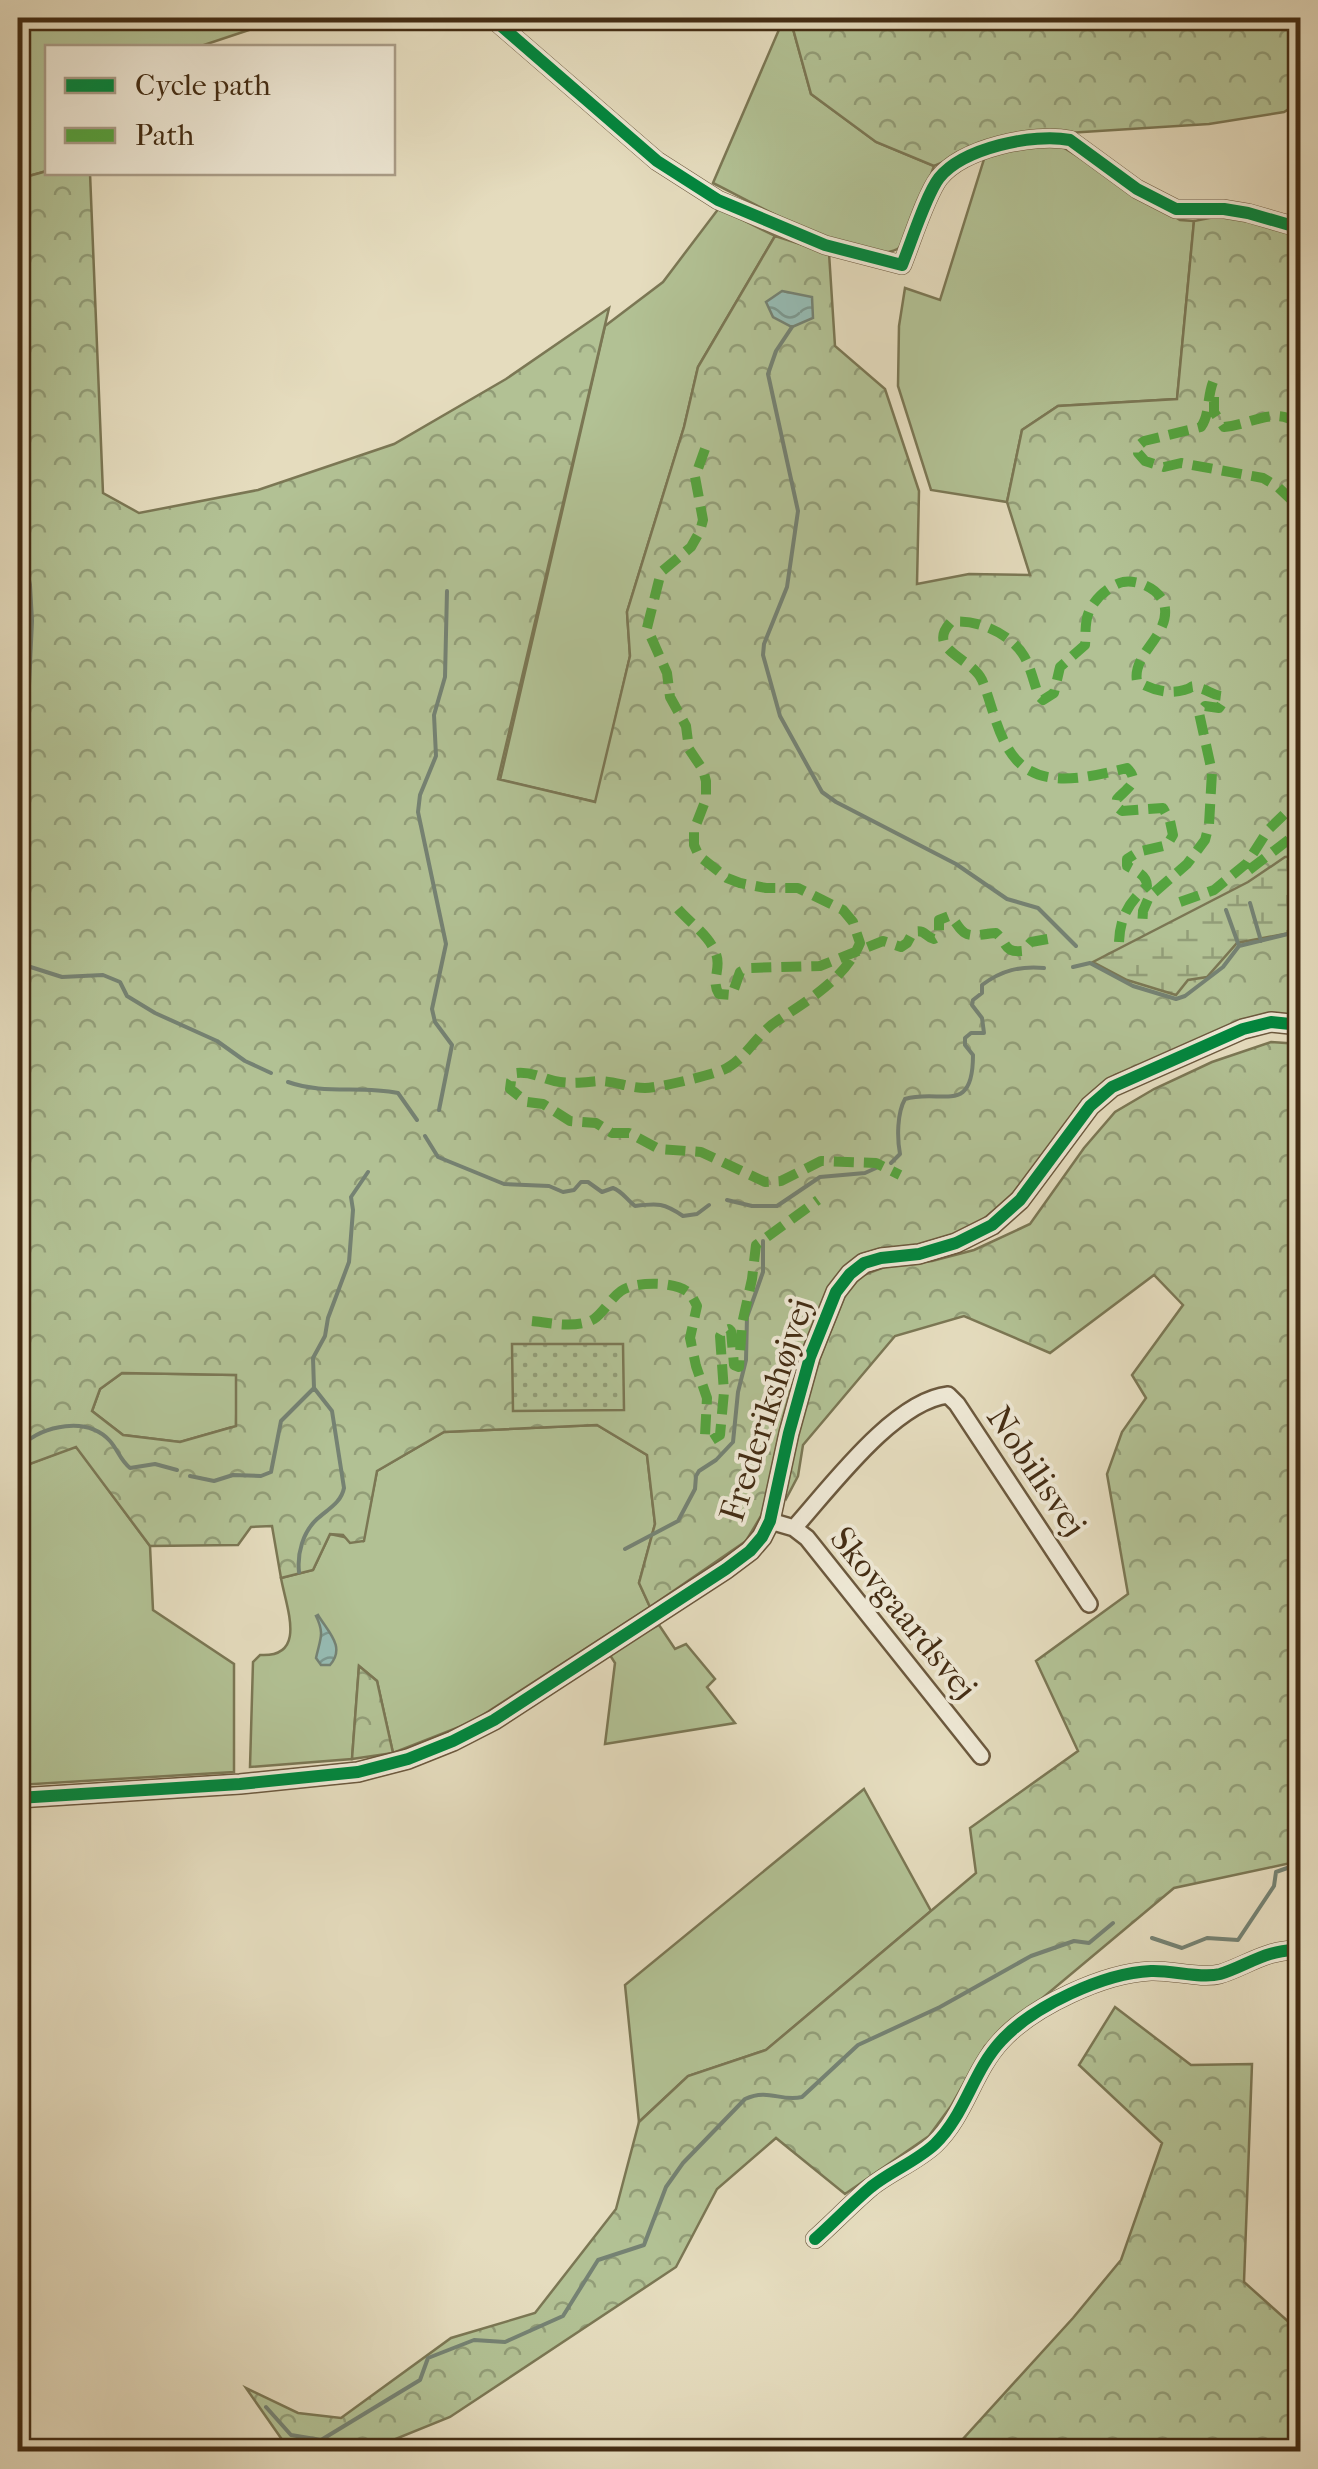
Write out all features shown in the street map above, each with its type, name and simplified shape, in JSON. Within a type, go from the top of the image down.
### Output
[{"type":"street","points":[[492,18],[657,161],[718,200],[825,245],[902,264],[936,182],[953,164],[1011,141],[1056,138],[1070,140],[1137,189],[1176,209],[1224,209],[1300,228]]},
{"type":"street","name":"Frederikshøjvej","points":[[18,1798],[358,1772],[408,1759],[494,1720],[726,1569],[762,1536],[770,1521],[810,1357],[836,1292],[850,1274],[881,1258],[919,1254],[956,1243],[992,1225],[1020,1200],[1090,1106],[1112,1088],[1243,1028],[1271,1022],[1300,1024]]},
{"type":"street","name":"Nobilisvej","points":[[794,1528],[889,1424],[915,1406],[948,1395],[1090,1604]]},
{"type":"street","name":"Skovgaardsvej","points":[[770,1521],[794,1528],[807,1538],[982,1756]]},
{"type":"street","points":[[815,2239],[872,2186],[933,2146],[956,2116],[992,2051],[1040,2010],[1090,1985],[1130,1973],[1221,1974],[1271,1953],[1300,1949]]},
{"type":"green space","points":[[18,18],[285,18],[204,45],[45,45],[45,172],[18,179]]},
{"type":"green space","points":[[784,18],[790,18],[811,94],[876,142],[934,166],[915,220],[901,246],[887,252],[839,242],[713,183]]},
{"type":"green space","points":[[790,18],[1300,18],[1300,102],[1284,112],[1209,124],[1003,137],[934,166],[876,142],[811,94]]},
{"type":"green space","points":[[1058,144],[1180,220],[1194,221],[1177,399],[1058,406],[1022,430],[1007,502],[931,490],[898,386],[899,326],[905,288],[940,300],[985,156],[1017,147]]},
{"type":"green space","points":[[45,172],[45,175],[90,175],[103,493],[139,513],[258,490],[394,444],[506,379],[609,308],[498,779],[595,802],[630,656],[627,612],[684,427],[698,367],[775,236],[829,253],[835,346],[885,389],[919,491],[917,584],[969,574],[1030,575],[1007,502],[1022,430],[1058,406],[1177,399],[1194,221],[1250,210],[1300,217],[1300,1020],[1159,1058],[1115,1075],[1093,1091],[1010,1197],[974,1227],[933,1243],[849,1263],[839,1275],[764,1511],[746,1541],[650,1607],[639,1583],[655,1524],[647,1455],[597,1425],[444,1432],[377,1471],[364,1541],[350,1543],[343,1535],[330,1534],[313,1570],[281,1578],[272,1526],[251,1527],[238,1545],[150,1546],[76,1447],[24,1466],[18,1472],[23,1355],[18,1348],[18,179]],"holes":[[[122,1373],[236,1375],[236,1426],[180,1442],[123,1435],[92,1411],[100,1389]]]},
{"type":"green space","points":[[719,208],[775,236],[698,367],[684,427],[627,612],[630,656],[596,802],[500,780],[605,326],[663,282]]},
{"type":"green space","points":[[1300,856],[1300,931],[1237,943],[1207,977],[1188,980],[1176,995],[1127,980],[1093,962],[1248,882],[1285,857]]},
{"type":"green space","points":[[1271,1042],[1300,1044],[1300,1861],[1174,1888],[985,2046],[929,2136],[845,2194],[776,2138],[717,2189],[676,2267],[450,2417],[366,2451],[290,2451],[246,2388],[298,2413],[341,2418],[451,2338],[535,2313],[616,2209],[639,2122],[688,2076],[766,2050],[976,1873],[970,1828],[1078,1751],[1036,1661],[1128,1594],[1107,1474],[1122,1432],[1146,1398],[1132,1375],[1183,1305],[1154,1275],[1050,1353],[964,1316],[895,1336],[803,1445],[798,1476],[786,1499],[783,1495],[813,1375],[845,1295],[861,1276],[890,1265],[932,1261],[974,1250],[1030,1224],[1115,1112],[1212,1062]]},
{"type":"green space","points":[[512,1344],[623,1344],[624,1410],[513,1411]]},
{"type":"green space","points":[[122,1373],[237,1375],[236,1426],[180,1442],[123,1435],[92,1411],[100,1389]]},
{"type":"green space","points":[[597,1425],[647,1455],[655,1524],[639,1583],[650,1607],[472,1722],[393,1753],[377,1681],[359,1666],[352,1759],[250,1767],[253,1662],[260,1655],[275,1654],[289,1640],[289,1616],[281,1578],[313,1570],[330,1534],[363,1541],[377,1471],[444,1432]]},
{"type":"green space","points":[[76,1446],[150,1546],[153,1610],[234,1664],[234,1772],[18,1785],[18,1472],[24,1466]]},
{"type":"green space","points":[[659,1625],[675,1649],[686,1644],[715,1679],[707,1687],[735,1723],[605,1744],[615,1663],[608,1652]]},
{"type":"green space","points":[[359,1666],[377,1681],[393,1753],[352,1759]]},
{"type":"green space","points":[[864,1789],[931,1911],[766,2050],[688,2076],[639,2122],[625,1985]]},
{"type":"green space","points":[[1115,2007],[1191,2065],[1252,2064],[1244,2282],[1300,2332],[1300,2451],[952,2451],[1121,2260],[1162,2143],[1079,2065]]},
{"type":"water","points":[[782,291],[812,297],[813,318],[792,327],[773,317],[766,302]]},
{"type":"water","points":[[318,1615],[336,1646],[330,1665],[321,1665],[316,1658],[321,1637]]},
{"type":"waterway","points":[[1268,18],[1274,25]]},
{"type":"waterway","points":[[792,327],[776,351],[768,374],[798,511],[787,587],[763,655],[780,716],[822,792],[956,864],[1007,899],[1038,908],[1076,946]]},
{"type":"waterway","points":[[18,525],[30,585],[32,621],[23,814],[18,825]]},
{"type":"waterway","points":[[439,1110],[452,1045],[435,1022],[432,1009],[446,944],[418,812],[420,795],[436,756],[434,715],[445,677],[447,591]]},
{"type":"waterway","points":[[1250,903],[1261,941]]},
{"type":"waterway","points":[[1226,910],[1239,946]]},
{"type":"waterway","points":[[1073,967],[1090,963],[1133,986],[1176,999],[1223,967],[1239,946],[1300,931]]},
{"type":"waterway","points":[[18,963],[62,977],[103,975],[120,982],[127,996],[155,1013],[217,1041],[271,1073]]},
{"type":"waterway","points":[[891,1163],[900,1154],[898,1126],[905,1099],[952,1096],[967,1086],[973,1055],[965,1038],[971,1033],[984,1033],[982,1018],[972,1005],[982,993],[982,985],[1011,970],[1044,968]]},
{"type":"waterway","points":[[288,1082],[315,1088],[398,1093],[417,1120]]},
{"type":"waterway","points":[[425,1136],[438,1157],[504,1184],[549,1186],[563,1192],[588,1182],[602,1192],[616,1189],[635,1206],[660,1205],[683,1216],[697,1214],[709,1205]]},
{"type":"waterway","points":[[727,1200],[777,1206],[820,1177],[865,1173],[876,1168]]},
{"type":"waterway","points":[[190,1476],[214,1481],[271,1472],[281,1421],[314,1388],[313,1358],[325,1336],[349,1262],[351,1197],[368,1172]]},
{"type":"waterway","points":[[625,1549],[678,1521],[695,1489],[699,1471],[733,1442],[746,1360],[747,1317],[763,1272],[763,1241]]},
{"type":"waterway","points":[[299,1572],[300,1550],[308,1530],[337,1502],[344,1488],[332,1411],[314,1388]]},
{"type":"waterway","points":[[21,1446],[41,1433],[78,1426],[101,1433],[130,1468],[155,1464],[177,1470]]},
{"type":"waterway","points":[[1152,1938],[1182,1948],[1207,1938],[1238,1940],[1274,1886],[1276,1872],[1290,1867],[1294,1850],[1300,1845]]},
{"type":"waterway","points":[[266,2407],[291,2435],[321,2440],[420,2380],[428,2358],[474,2340],[505,2342],[563,2316],[598,2260],[644,2245],[666,2187],[683,2163],[745,2099],[761,2095],[802,2097],[858,2045],[940,2007],[1031,1956],[1074,1941],[1089,1943],[1113,1923]]},
{"type":"marked path","points":[[1213,382],[1201,427],[1144,441],[1138,446],[1138,453],[1145,461],[1164,467],[1181,463],[1263,478],[1300,508]]},
{"type":"marked path","points":[[1214,397],[1214,412],[1224,427],[1278,416],[1296,422],[1300,439]]},
{"type":"marked path","points":[[705,449],[695,477],[703,520],[700,531],[691,547],[661,572],[647,628],[667,673],[670,697],[686,726],[689,749],[706,781],[706,799],[694,830],[694,845],[699,856],[727,878],[766,888],[798,888],[843,910],[853,922],[860,943],[835,978],[770,1027],[736,1062],[720,1071],[645,1088],[605,1081],[560,1082],[516,1073],[510,1089],[527,1102],[543,1104],[570,1121],[596,1123],[612,1133],[629,1133],[659,1149],[701,1152],[765,1182],[781,1181],[821,1161],[876,1163],[900,1175]]},
{"type":"marked path","points":[[1119,942],[1126,911],[1147,886],[1143,876],[1127,866],[1127,859],[1167,845],[1173,835],[1170,821],[1163,808],[1122,811],[1116,806],[1117,799],[1133,781],[1127,768],[1063,778],[1038,774],[1018,761],[1004,740],[982,680],[946,647],[944,632],[951,622],[982,625],[1011,641],[1024,656],[1043,700],[1054,693],[1060,667],[1085,645],[1088,615],[1101,595],[1129,582],[1150,588],[1164,603],[1161,628],[1140,663],[1137,681],[1166,691],[1194,686],[1222,696],[1223,702],[1219,708],[1205,706],[1199,713],[1212,772],[1205,840],[1187,864],[1149,897],[1142,928]]},
{"type":"marked path","points":[[1180,902],[1214,890],[1247,863],[1268,830],[1300,799]]},
{"type":"marked path","points":[[1249,870],[1300,831]]},
{"type":"marked path","points":[[678,909],[713,947],[719,994],[732,995],[740,972],[748,968],[820,966],[883,941],[901,947],[917,931],[934,939],[939,936],[939,920],[949,916],[968,934],[996,933],[1012,950],[1023,951],[1031,942],[1053,938]]},
{"type":"marked path","points":[[532,1321],[564,1325],[587,1322],[621,1291],[636,1285],[665,1284],[683,1289],[697,1306],[690,1338],[707,1398],[705,1436],[712,1440],[720,1435],[724,1392],[720,1336],[723,1331],[731,1331],[734,1365],[739,1367],[756,1245],[818,1200]]},
{"type":"cycle path","points":[[492,18],[657,161],[718,200],[825,245],[902,265],[929,196],[950,167],[1000,145],[1055,138],[1070,140],[1137,189],[1176,209],[1224,209],[1300,228]]},
{"type":"cycle path","points":[[18,1798],[358,1772],[408,1759],[494,1720],[726,1569],[762,1537],[770,1521],[810,1357],[836,1292],[850,1274],[864,1263],[919,1254],[956,1243],[992,1225],[1020,1200],[1090,1106],[1112,1087],[1243,1029],[1271,1022],[1300,1025]]},
{"type":"cycle path","points":[[815,2239],[871,2187],[935,2144],[954,2120],[991,2053],[1015,2028],[1050,2004],[1091,1985],[1132,1973],[1212,1975],[1270,1954],[1300,1949]]}]
